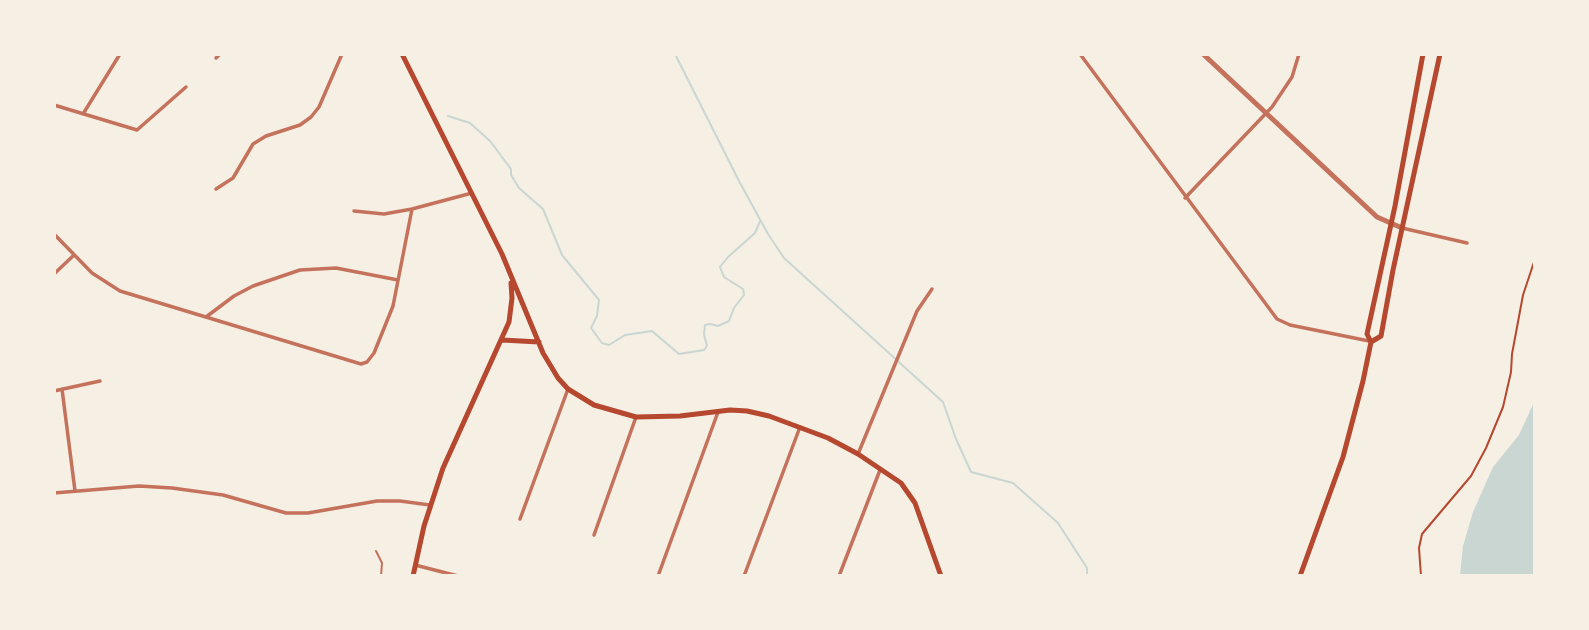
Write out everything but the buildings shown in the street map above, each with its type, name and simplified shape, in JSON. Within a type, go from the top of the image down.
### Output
[{"type":"main road","points":[[402,54],[502,254],[551,367],[568,389],[594,405],[636,417],[718,412],[757,413],[800,427],[858,454],[901,483],[915,503],[941,576]]},
{"type":"main road","points":[[1300,576],[1349,439],[1371,342],[1367,334],[1423,54]]},
{"type":"main road","points":[[1371,342],[1381,336],[1440,54]]},
{"type":"main road","points":[[413,576],[429,505],[443,468],[502,341],[511,309],[511,280]]},
{"type":"main road","points":[[502,341],[539,342]]},
{"type":"street","points":[[83,114],[120,54]]},
{"type":"street","points":[[216,58],[220,54]]},
{"type":"street","points":[[216,190],[233,178],[253,144],[266,136],[300,125],[311,117],[319,107],[342,54]]},
{"type":"street","points":[[1080,54],[1277,319],[1290,325],[1371,342]]},
{"type":"street","points":[[1203,54],[1374,215],[1402,228],[1467,243]]},
{"type":"street","points":[[1185,198],[1267,114],[1292,77],[1299,54]]},
{"type":"street","points":[[54,105],[137,130],[186,87]]},
{"type":"street","points":[[354,211],[384,214],[472,193]]},
{"type":"street","points":[[54,234],[92,273],[120,291],[361,364],[370,359],[380,341],[393,306],[412,209]]},
{"type":"street","points":[[54,274],[74,255]]},
{"type":"street","points":[[206,317],[234,296],[253,286],[300,270],[336,268],[398,280]]},
{"type":"street","points":[[858,454],[917,311],[932,289]]},
{"type":"street","points":[[54,391],[100,381]]},
{"type":"street","points":[[62,389],[75,491]]},
{"type":"street","points":[[520,519],[568,389]]},
{"type":"street","points":[[658,576],[718,412]]},
{"type":"street","points":[[594,535],[636,417]]},
{"type":"street","points":[[744,576],[800,427]]},
{"type":"street","points":[[839,576],[880,468]]},
{"type":"street","points":[[54,493],[139,486],[180,488],[223,495],[286,513],[308,513],[385,501],[429,505]]},
{"type":"street","points":[[415,565],[458,576]]},
{"type":"lane","points":[[376,551],[382,562],[381,576]]},
{"type":"path","points":[[1421,576],[1420,540],[1471,475],[1496,426],[1511,372],[1523,295],[1535,259]]},
{"type":"shaded area","points":[[1535,400],[1535,576],[1460,576],[1463,546],[1473,512],[1493,467],[1519,435]]},
{"type":"waterway","points":[[675,54],[739,181],[784,258],[943,402],[971,472],[1013,483],[1058,523],[1087,568],[1087,576]]},
{"type":"waterway","points":[[448,116],[470,123],[490,141],[511,169],[511,175],[519,188],[543,209],[562,255],[599,300],[597,316],[591,328],[602,343],[609,345],[625,335],[652,331],[679,354],[704,350],[707,346],[705,325],[718,326],[729,321],[734,308],[744,295],[743,289],[724,277],[720,267],[755,233],[760,221]]}]
